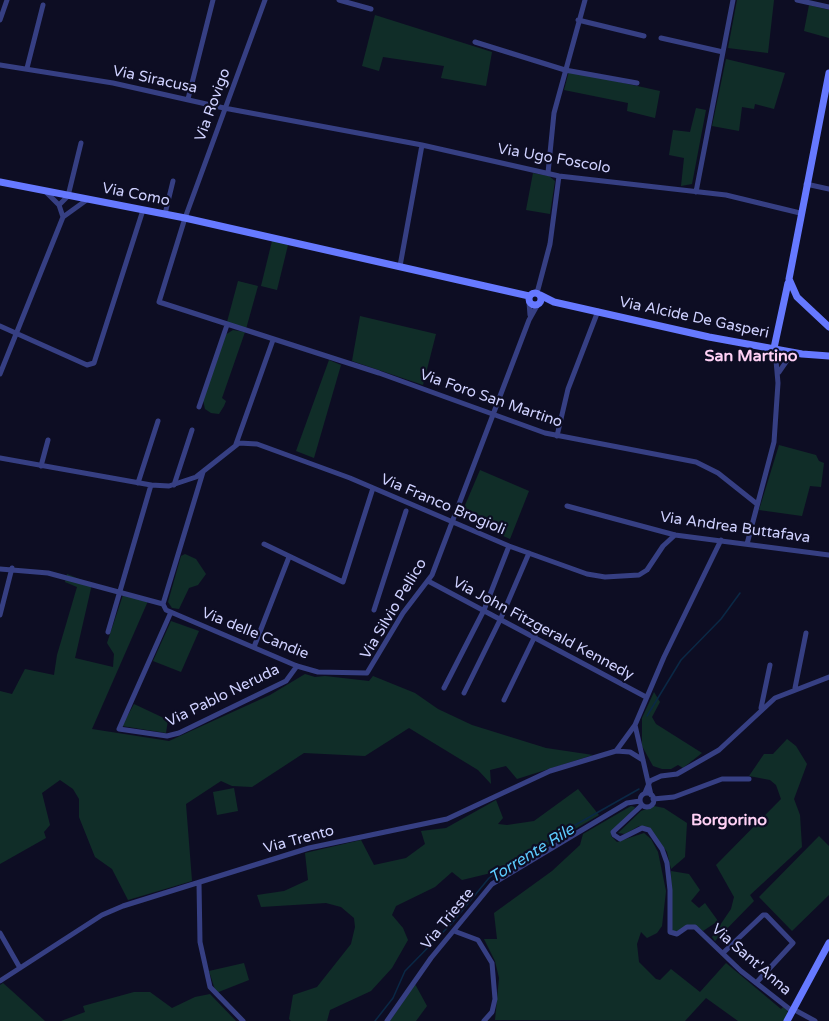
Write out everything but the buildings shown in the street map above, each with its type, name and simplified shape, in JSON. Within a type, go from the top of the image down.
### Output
[{"type":"main road","points":[[774,348],[829,73]]},
{"type":"main road","name":"Via Como","points":[[0,182],[267,236]]},
{"type":"main road","name":"Via Alcide De Gasperi","points":[[267,236],[536,299],[784,351],[829,356]]},
{"type":"main road","points":[[789,279],[797,297],[829,327]]},
{"type":"main road","points":[[788,1021],[829,943]]},
{"type":"street","points":[[0,20],[7,0]]},
{"type":"street","points":[[188,99],[213,0]]},
{"type":"street","name":"Via Rovigo","points":[[159,302],[185,218],[265,0]]},
{"type":"street","points":[[339,0],[371,9]]},
{"type":"street","points":[[548,173],[554,113],[585,0]]},
{"type":"street","points":[[696,192],[733,0]]},
{"type":"street","points":[[797,0],[829,7]]},
{"type":"street","points":[[27,68],[43,5]]},
{"type":"street","points":[[578,20],[644,36]]},
{"type":"street","points":[[661,38],[723,51]]},
{"type":"street","points":[[474,42],[565,70],[637,83]]},
{"type":"street","name":"Via Siracusa","points":[[0,64],[305,122]]},
{"type":"street","name":"Via Ugo Foscolo","points":[[305,122],[422,145],[559,176],[726,195],[800,213]]},
{"type":"street","points":[[70,210],[69,196],[81,143]]},
{"type":"street","points":[[400,266],[422,145]]},
{"type":"street","name":"Via Silvio Pellico","points":[[367,673],[403,612],[428,581],[454,523],[536,299],[550,244],[559,176]]},
{"type":"street","points":[[165,214],[172,181]]},
{"type":"street","points":[[806,184],[829,189]]},
{"type":"street","points":[[47,193],[59,205],[63,217]]},
{"type":"street","points":[[59,205],[69,196]]},
{"type":"street","points":[[0,374],[63,217],[88,199]]},
{"type":"street","points":[[0,326],[87,364],[94,363],[143,210]]},
{"type":"street","name":"Via Foro San Martino","points":[[159,302],[379,373],[557,436],[696,462],[718,473],[757,504]]},
{"type":"street","points":[[557,436],[568,389],[598,312]]},
{"type":"street","points":[[199,407],[227,325]]},
{"type":"street","points":[[0,458],[151,485],[174,485],[196,477],[236,444],[273,340]]},
{"type":"street","points":[[747,544],[774,442],[778,376],[774,348]]},
{"type":"street","points":[[778,376],[784,351]]},
{"type":"street","points":[[782,365],[790,357],[802,354]]},
{"type":"street","points":[[138,483],[159,421]]},
{"type":"street","points":[[174,485],[192,430]]},
{"type":"street","points":[[41,466],[48,440]]},
{"type":"street","name":"Via Franco Brogioli","points":[[236,444],[257,444],[373,488],[407,507],[587,574],[605,578],[631,578],[647,570],[663,546],[675,534]]},
{"type":"street","points":[[171,612],[166,610],[163,604],[203,472]]},
{"type":"street","points":[[108,632],[151,485]]},
{"type":"street","points":[[264,544],[343,582],[373,488]]},
{"type":"street","name":"Via Andrea Buttafava","points":[[567,506],[675,534],[829,555]]},
{"type":"street","points":[[374,610],[407,507]]},
{"type":"street","name":"Via Trento","points":[[616,751],[626,741],[635,725],[721,540]]},
{"type":"street","points":[[444,688],[484,610],[509,546]]},
{"type":"street","points":[[464,693],[501,618],[529,553]]},
{"type":"street","points":[[254,647],[289,557]]},
{"type":"street","points":[[0,569],[12,568],[48,573],[163,604]]},
{"type":"street","points":[[0,615],[12,568]]},
{"type":"street","name":"Via John Fitzgerald Kennedy","points":[[428,581],[535,636],[646,698]]},
{"type":"street","name":"Via delle Candie","points":[[171,612],[297,666],[318,672],[367,673]]},
{"type":"street","name":"Via Pablo Neruda","points":[[171,612],[118,729],[167,736],[179,733],[286,681],[297,666]]},
{"type":"street","points":[[795,688],[806,633]]},
{"type":"street","points":[[504,700],[535,636]]},
{"type":"street","points":[[762,708],[770,665]]},
{"type":"street","points":[[650,781],[661,776],[677,774],[719,750],[736,736],[762,708],[795,688],[829,677]]},
{"type":"street","points":[[635,725],[638,744],[650,781],[650,796],[648,806],[641,803],[650,796],[674,797],[722,779],[749,779]]},
{"type":"street","points":[[638,744],[626,741],[628,751],[643,760]]},
{"type":"street","points":[[628,751],[638,744]]},
{"type":"street","name":"Via Trento","points":[[0,981],[111,910],[309,848],[447,819],[550,771],[616,751],[628,751]]},
{"type":"street","points":[[647,769],[661,776]]},
{"type":"street","name":"Via Trieste","points":[[387,1021],[431,958],[492,884],[627,803],[641,803]]},
{"type":"street","name":"Via Sant'Anna","points":[[641,803],[613,832],[620,839],[642,828],[649,830],[662,849],[667,863],[670,932],[677,934],[687,927],[695,927],[756,982],[793,1010],[815,1021]]},
{"type":"street","points":[[199,883],[200,942],[210,987],[243,1021]]},
{"type":"street","points":[[723,953],[763,915],[766,915],[793,943],[756,982]]},
{"type":"street","points":[[454,931],[478,940],[492,963],[496,989],[492,1012],[484,1021]]},
{"type":"street","points":[[0,933],[20,968]]},
{"type":"green space","points":[[737,0],[774,0],[768,53],[728,48]]},
{"type":"green space","points":[[809,5],[829,10],[829,38],[804,31]]},
{"type":"green space","points":[[375,15],[492,52],[486,86],[441,78],[444,66],[383,57],[379,71],[362,66]]},
{"type":"green space","points":[[726,59],[785,73],[774,109],[755,104],[754,109],[742,107],[739,131],[712,126]]},
{"type":"green space","points":[[569,71],[660,91],[655,118],[627,111],[628,103],[564,90]]},
{"type":"green space","points":[[696,108],[706,110],[692,184],[681,186],[684,158],[669,155],[673,130],[690,132]]},
{"type":"green space","points":[[533,173],[549,176],[555,181],[550,214],[526,210]]},
{"type":"green space","points":[[272,241],[288,245],[277,290],[261,286]]},
{"type":"green space","points":[[238,281],[258,286],[246,329],[227,322]]},
{"type":"green space","points":[[360,316],[436,334],[423,385],[352,361]]},
{"type":"green space","points":[[233,330],[245,332],[222,398],[226,401],[224,406],[219,414],[211,413],[205,409],[203,400],[225,335]]},
{"type":"green space","points":[[329,360],[341,365],[314,458],[296,451]]},
{"type":"green space","points":[[779,445],[816,455],[819,461],[824,463],[821,487],[810,486],[802,516],[759,510]]},
{"type":"green space","points":[[480,470],[529,491],[510,539],[460,517]]},
{"type":"green space","points":[[185,554],[196,559],[206,574],[198,585],[189,588],[179,609],[172,608],[168,602],[181,556]]},
{"type":"green space","points":[[67,574],[92,584],[75,658],[113,667],[114,654],[107,643],[123,595],[148,601],[92,729],[169,741],[270,695],[305,674],[315,677],[369,681],[373,676],[415,693],[438,709],[472,725],[546,748],[593,755],[517,779],[506,766],[490,770],[491,784],[478,770],[409,728],[365,756],[304,753],[252,787],[232,786],[221,781],[186,804],[192,881],[128,900],[112,869],[95,857],[79,817],[79,799],[73,789],[60,780],[42,793],[50,825],[44,832],[46,838],[0,864],[0,691],[12,694],[25,669],[54,675],[57,655],[77,587],[65,582]]},
{"type":"green space","points":[[171,621],[199,631],[181,672],[153,661]]},
{"type":"green space","points":[[654,692],[660,702],[652,717],[656,724],[702,753],[683,768],[678,765],[671,769],[653,766],[642,746],[642,718]]},
{"type":"green space","points":[[134,704],[168,720],[166,733],[122,726]]},
{"type":"green space","points":[[787,739],[796,746],[807,764],[794,799],[800,815],[802,847],[750,895],[754,901],[715,941],[712,937],[731,909],[734,897],[716,865],[781,799],[776,785],[770,780],[749,776],[764,754],[773,754]]},
{"type":"green space","points":[[234,788],[238,811],[217,815],[213,792]]},
{"type":"green space","points":[[578,789],[599,815],[519,862],[491,873],[462,880],[452,872],[435,887],[396,906],[392,915],[403,928],[408,940],[392,968],[371,991],[330,1010],[327,1021],[291,1021],[289,1019],[293,995],[317,987],[351,944],[355,927],[354,918],[341,907],[326,903],[261,907],[257,895],[284,891],[308,880],[305,853],[361,840],[374,865],[406,858],[425,844],[421,831],[446,828],[496,800],[503,818],[498,824],[507,825],[534,821]]},
{"type":"green space","points":[[631,806],[635,807],[633,811],[612,831],[611,836],[617,842],[644,833],[651,839],[658,852],[666,891],[662,926],[657,933],[647,938],[641,932],[637,944],[639,962],[656,979],[660,980],[671,969],[700,992],[726,963],[781,1009],[783,1007],[788,1010],[785,1021],[738,1021],[706,998],[685,1021],[495,1020],[499,978],[495,961],[484,939],[497,939],[494,913],[552,871],[580,845],[583,834]]},
{"type":"green space","points":[[654,806],[664,808],[687,823],[685,857],[671,869],[667,852],[649,827],[639,826],[625,834],[618,833],[641,811]]},
{"type":"green space","points":[[819,836],[829,846],[829,895],[792,931],[759,897]]},
{"type":"green space","points":[[671,871],[689,874],[700,890],[691,901],[699,908],[705,903],[718,921],[703,931],[695,925],[676,932],[672,931]]},
{"type":"green space","points":[[244,963],[249,980],[216,993],[209,971]]},
{"type":"green space","points":[[3,983],[45,1021],[0,1021],[0,985]]},
{"type":"green space","points":[[415,984],[427,1006],[416,1021],[390,1021]]},
{"type":"green space","points":[[134,992],[150,992],[172,1008],[195,997],[210,994],[236,1021],[61,1021],[85,1012],[83,1006]]},
{"type":"waterway","name":"Torrente Rile","points":[[647,716],[681,660],[721,619],[740,593]]},
{"type":"waterway","name":"Torrente Rile","points":[[375,1021],[393,998],[405,971],[452,923],[489,878],[517,858],[639,789]]},
{"type":"district","name":"San Martino","points":[[751,357]]},
{"type":"district","name":"Borgorino","points":[[729,821]]}]
